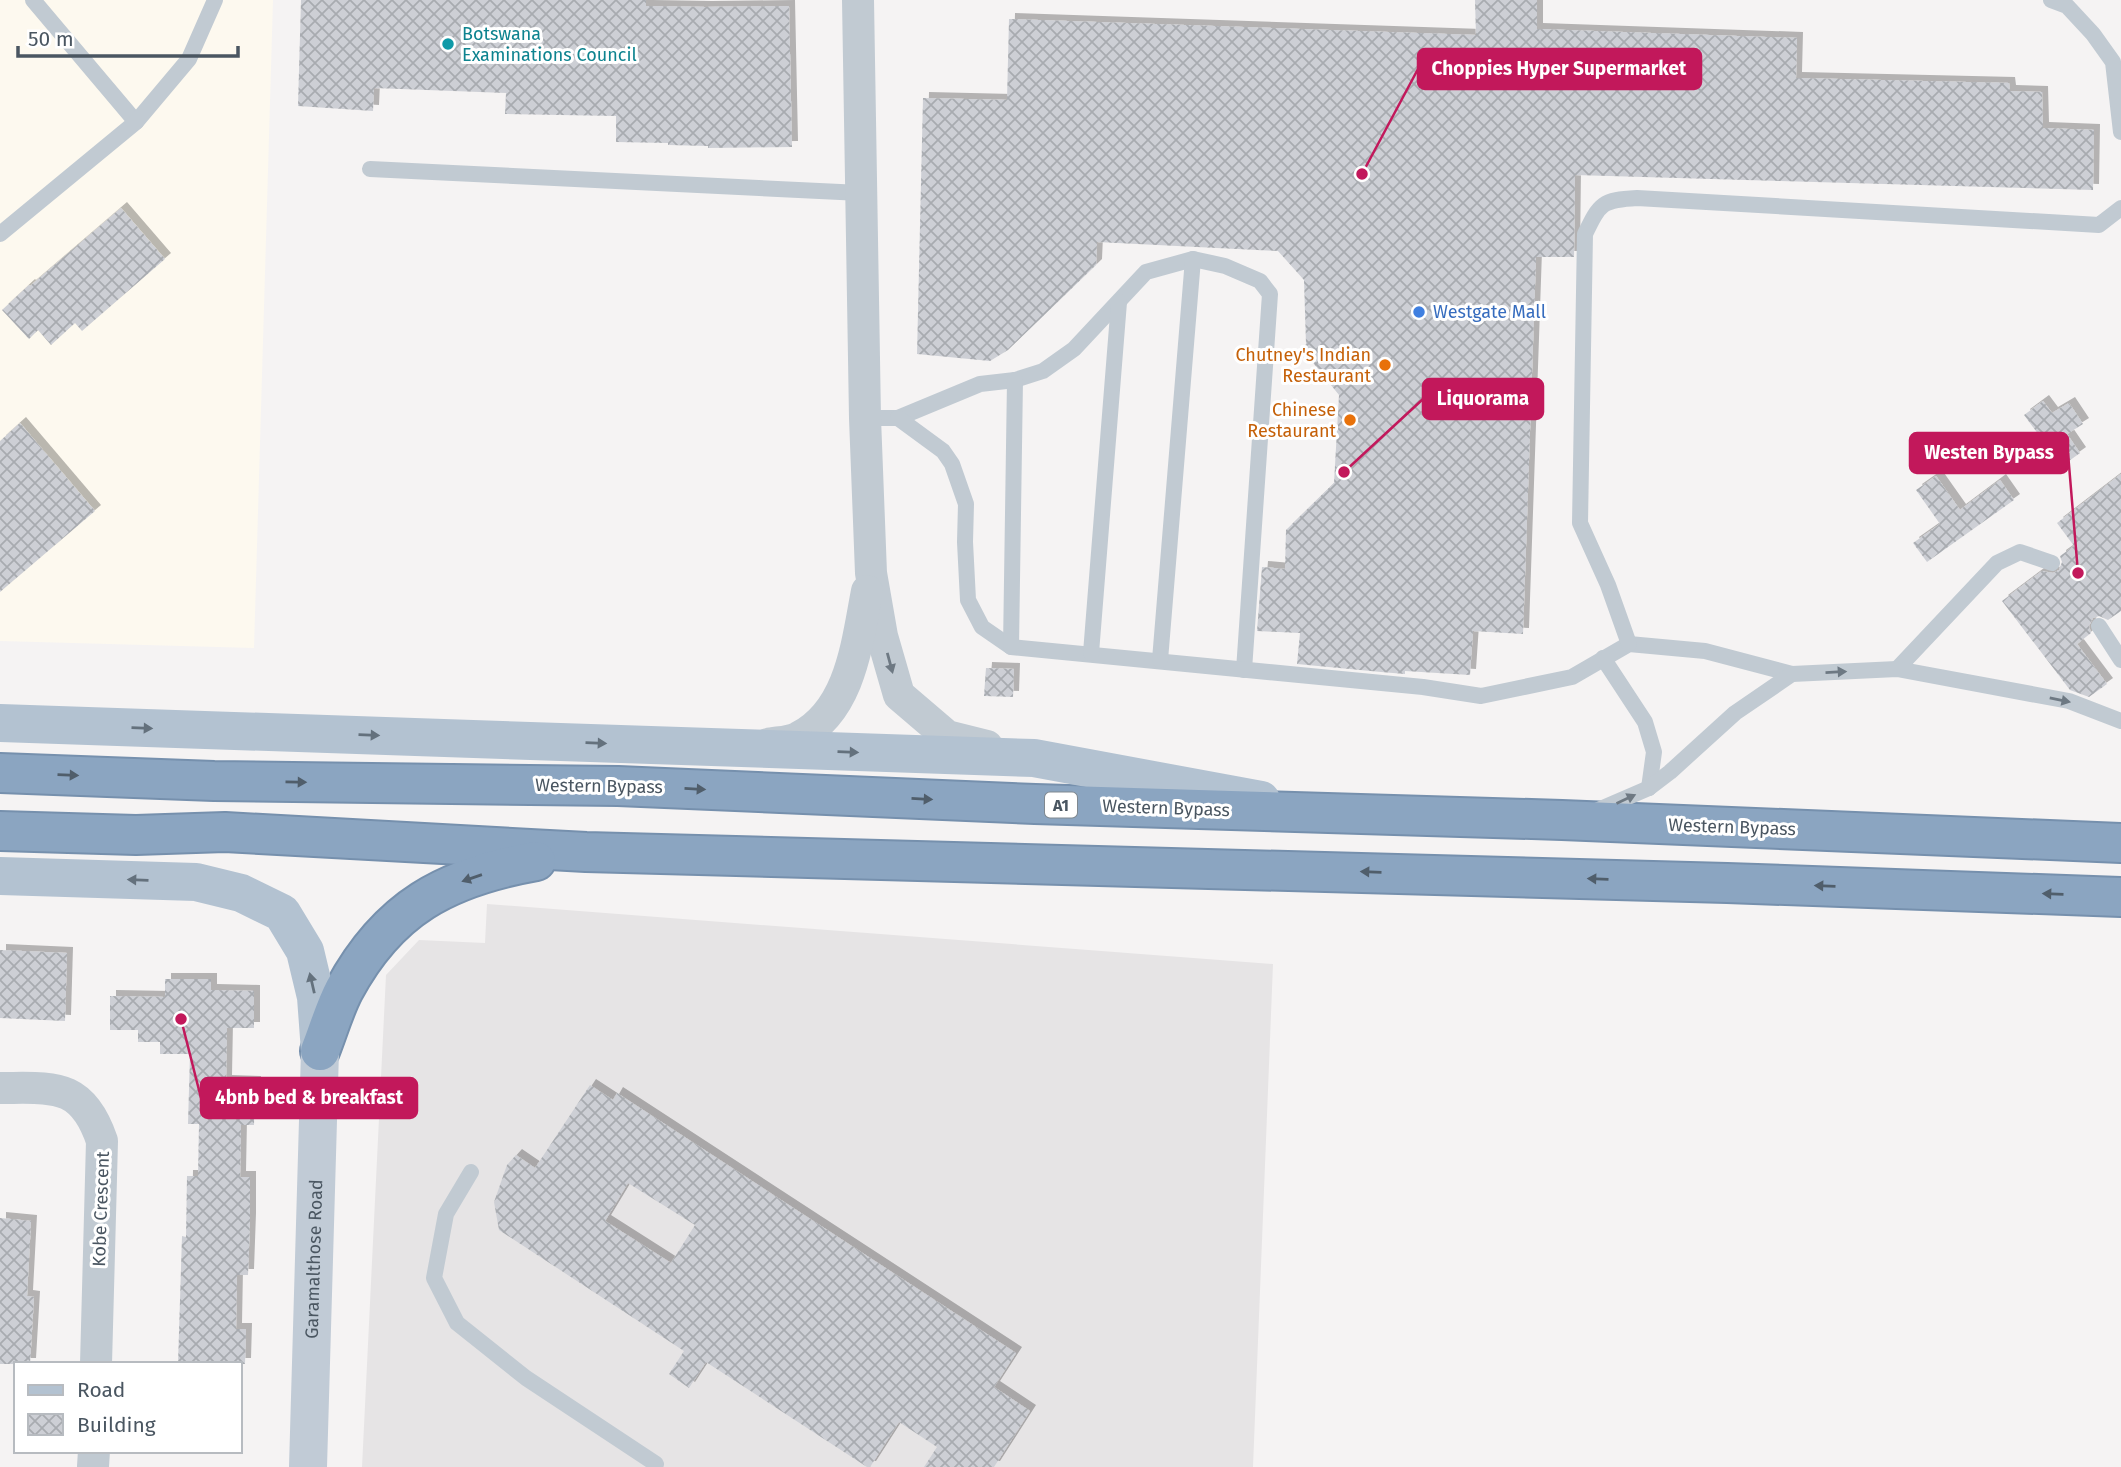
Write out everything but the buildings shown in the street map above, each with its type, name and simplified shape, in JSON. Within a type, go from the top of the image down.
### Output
[{"type":"highway","name":"Western Bypass","points":[[0,773],[214,781],[618,786],[1035,804],[1562,820],[2121,843]]},
{"type":"highway","points":[[0,831],[136,835],[225,832],[586,852],[1686,882],[2121,897]]},
{"type":"highway","points":[[320,1051],[343,991],[377,940],[409,908],[458,882],[505,866],[586,852]]},
{"type":"main road","points":[[0,723],[1034,758],[1330,813]]},
{"type":"main road","points":[[0,850],[136,835]]},
{"type":"main road","points":[[0,876],[196,882],[241,893],[282,913],[305,951],[316,997],[320,1051]]},
{"type":"street","points":[[858,0],[865,418],[871,573],[882,636],[898,695],[947,736],[1034,758]]},
{"type":"street","points":[[742,748],[798,738],[832,712],[847,680],[871,573]]},
{"type":"street","name":"Garamalthose Road","points":[[308,1467],[320,1051]]},
{"type":"street","name":"Kobe Crescent","points":[[0,1088],[54,1088],[72,1096],[97,1126],[103,1141],[96,1362]]},
{"type":"lane","points":[[33,0],[136,122]]},
{"type":"lane","points":[[0,234],[136,122],[189,59],[215,0]]},
{"type":"lane","points":[[2050,0],[2067,6],[2093,34],[2113,62],[2121,132]]},
{"type":"lane","points":[[370,170],[861,193]]},
{"type":"lane","points":[[1629,644],[1608,585],[1580,523],[1585,234],[1597,210],[1612,199],[1637,198],[2099,225],[2121,208]]},
{"type":"lane","points":[[865,418],[898,418],[980,384],[1015,380],[1043,371],[1074,349],[1146,272],[1193,259],[1225,266],[1259,281],[1270,295],[1244,670]]},
{"type":"lane","points":[[1160,660],[1193,259]]},
{"type":"lane","points":[[1091,653],[1119,302]]},
{"type":"lane","points":[[1011,647],[1015,380]]},
{"type":"lane","points":[[898,418],[943,451],[953,464],[966,504],[968,600],[982,627],[1011,647],[1423,687],[1481,696],[1572,677],[1629,644],[1705,651],[1792,674],[1897,669],[2069,701],[2121,721],[2121,714]]},
{"type":"lane","points":[[1897,669],[1997,563],[2020,552],[2052,563]]},
{"type":"lane","points":[[2099,626],[2121,660]]},
{"type":"lane","points":[[1603,658],[1645,722],[1654,752],[1649,788]]},
{"type":"lane","points":[[1562,820],[1607,808],[1649,788],[1735,713],[1792,674]]},
{"type":"lane","points":[[471,1172],[446,1214],[434,1278],[457,1323],[526,1378],[656,1464],[654,1467]]},
{"type":"shaded area","points":[[0,0],[273,0],[254,648],[0,641]]},
{"type":"shaded area","points":[[487,904],[1273,964],[1253,1467],[362,1467],[386,975],[419,940],[485,943]]},
{"type":"place","name":"Botswana Examinations Council","points":[[448,44]]},
{"type":"place","name":"Choppies Hyper Supermarket","points":[[1362,174]]},
{"type":"place","name":"Westgate Mall","points":[[1419,312]]},
{"type":"place","name":"Chutney's Indian Restaurant","points":[[1385,365]]},
{"type":"place","name":"Chinese Restaurant","points":[[1350,420]]},
{"type":"place","name":"Liquorama","points":[[1344,472]]},
{"type":"place","name":"Westen Bypass","points":[[2078,573]]},
{"type":"place","name":"4bnb bed & breakfast","points":[[181,1019]]}]
